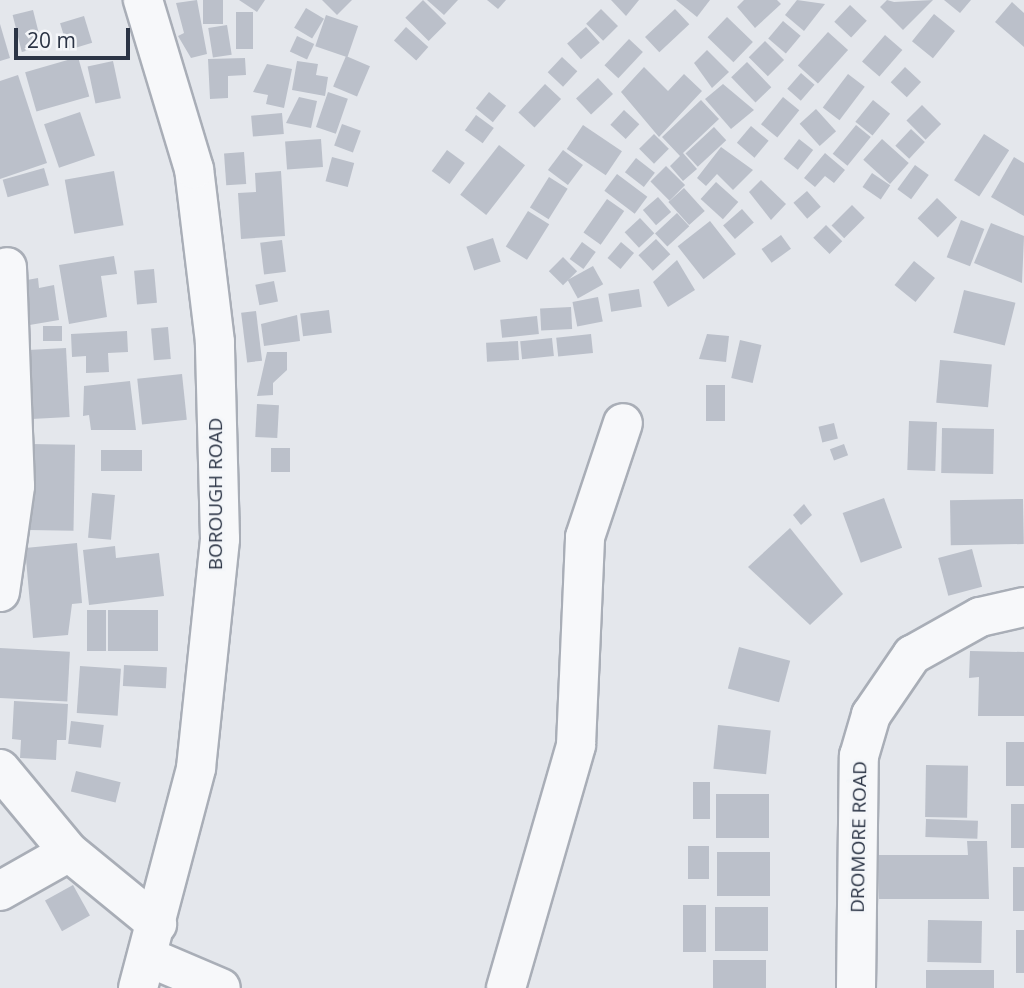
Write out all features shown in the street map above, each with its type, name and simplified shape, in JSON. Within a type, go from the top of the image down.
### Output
[{"type":"street","name":"BOROUGH ROAD","points":[[144,0],[194,169],[215,342],[220,526],[196,768],[148,956]]},
{"type":"street","points":[[0,592],[15,486],[7,267]]},
{"type":"street","points":[[506,988],[576,745],[585,537],[623,423]]},
{"type":"street","name":"DROMORE ROAD","points":[[856,988],[859,755],[871,715],[890,681],[922,648],[980,617],[1024,607]]},
{"type":"street","points":[[0,769],[69,852],[148,956],[221,988]]},
{"type":"street","points":[[0,891],[69,852]]},
{"type":"building","points":[[197,0],[207,54],[191,58],[178,36],[184,33],[176,3]]},
{"type":"building","points":[[203,0],[223,0],[223,24],[203,24]]},
{"type":"building","points":[[239,0],[265,0],[257,12]]},
{"type":"building","points":[[322,0],[352,0],[337,15]]},
{"type":"building","points":[[423,0],[446,23],[429,41],[405,18]]},
{"type":"building","points":[[427,0],[458,0],[444,15]]},
{"type":"building","points":[[487,0],[506,0],[498,9]]},
{"type":"building","points":[[611,0],[639,0],[626,16]]},
{"type":"building","points":[[676,0],[710,0],[697,17]]},
{"type":"building","points":[[744,0],[777,0],[781,4],[755,28],[737,7]]},
{"type":"building","points":[[797,0],[825,4],[804,31],[785,15]]},
{"type":"building","points":[[887,0],[933,0],[903,30],[880,7]]},
{"type":"building","points":[[944,0],[971,0],[960,13]]},
{"type":"building","points":[[1012,2],[1024,13],[1024,47],[995,22]]},
{"type":"building","points":[[850,5],[867,21],[851,38],[834,22]]},
{"type":"building","points":[[306,8],[324,19],[312,39],[294,28]]},
{"type":"building","points":[[601,9],[618,26],[603,41],[586,24]]},
{"type":"building","points":[[675,9],[689,24],[659,52],[645,37]]},
{"type":"building","points":[[33,10],[42,47],[22,52],[13,15]]},
{"type":"building","points":[[236,12],[253,12],[253,49],[236,49]]},
{"type":"building","points":[[934,14],[955,31],[933,58],[912,41]]},
{"type":"building","points":[[326,15],[358,26],[347,57],[315,46]]},
{"type":"building","points":[[84,16],[92,43],[68,50],[60,23]]},
{"type":"building","points":[[727,17],[753,42],[733,62],[708,37]]},
{"type":"building","points":[[783,21],[801,36],[786,53],[768,39]]},
{"type":"building","points":[[0,24],[10,58],[0,61]]},
{"type":"building","points":[[227,25],[232,55],[213,58],[208,28]]},
{"type":"building","points":[[406,27],[428,47],[416,60],[394,40]]},
{"type":"building","points":[[586,27],[600,43],[581,59],[567,43]]},
{"type":"building","points":[[828,32],[848,50],[818,84],[798,65]]},
{"type":"building","points":[[885,35],[902,50],[879,77],[862,61]]},
{"type":"building","points":[[297,36],[314,44],[307,59],[290,51]]},
{"type":"building","points":[[629,39],[643,52],[618,78],[604,65]]},
{"type":"building","points":[[765,41],[784,60],[768,76],[749,57]]},
{"type":"building","points":[[707,50],[729,72],[712,88],[694,63]]},
{"type":"building","points":[[346,56],[370,66],[357,97],[333,86]]},
{"type":"building","points":[[78,57],[89,96],[36,112],[25,72]]},
{"type":"building","points":[[562,57],[577,71],[563,87],[548,72]]},
{"type":"building","points":[[245,58],[246,75],[228,76],[228,98],[210,99],[208,59]]},
{"type":"building","points":[[113,61],[121,98],[95,104],[88,66]]},
{"type":"building","points":[[297,61],[318,64],[316,75],[328,77],[325,96],[292,90]]},
{"type":"building","points":[[747,62],[771,87],[755,102],[731,77]]},
{"type":"building","points":[[267,64],[292,69],[284,108],[266,104],[268,95],[253,92]]},
{"type":"building","points":[[644,67],[668,91],[684,74],[702,91],[659,137],[621,92]]},
{"type":"building","points":[[905,67],[921,82],[907,97],[891,82]]},
{"type":"building","points":[[801,73],[815,85],[801,101],[787,89]]},
{"type":"building","points":[[848,74],[865,87],[839,120],[823,108]]},
{"type":"building","points":[[18,75],[47,163],[0,179],[0,81]]},
{"type":"building","points":[[598,78],[613,94],[591,115],[576,98]]},
{"type":"building","points":[[545,84],[561,99],[534,128],[518,113]]},
{"type":"building","points":[[723,84],[754,110],[731,129],[705,99]]},
{"type":"building","points":[[328,92],[348,99],[336,134],[316,127]]},
{"type":"building","points":[[489,92],[506,106],[493,122],[476,108]]},
{"type":"building","points":[[299,97],[317,101],[311,128],[286,123]]},
{"type":"building","points":[[783,97],[799,110],[777,137],[761,124]]},
{"type":"building","points":[[701,100],[719,119],[683,153],[697,169],[683,181],[670,166],[680,156],[662,137]]},
{"type":"building","points":[[873,100],[890,114],[872,136],[855,122]]},
{"type":"building","points":[[922,105],[941,124],[926,140],[906,121]]},
{"type":"building","points":[[816,109],[836,131],[820,146],[800,124]]},
{"type":"building","points":[[624,110],[639,124],[626,139],[610,125]]},
{"type":"building","points":[[80,112],[95,155],[59,168],[44,124]]},
{"type":"building","points":[[282,113],[284,134],[253,137],[251,116]]},
{"type":"building","points":[[476,115],[494,128],[483,143],[465,130]]},
{"type":"building","points":[[342,124],[361,131],[353,152],[334,146]]},
{"type":"building","points":[[583,125],[622,151],[606,175],[567,149]]},
{"type":"building","points":[[856,125],[871,137],[847,166],[833,154]]},
{"type":"building","points":[[751,126],[769,141],[754,158],[737,143]]},
{"type":"building","points":[[714,127],[726,140],[698,167],[685,154]]},
{"type":"building","points":[[911,129],[925,142],[909,159],[895,146]]},
{"type":"building","points":[[654,134],[669,149],[654,164],[639,149]]},
{"type":"building","points":[[984,134],[1009,150],[979,196],[954,180]]},
{"type":"building","points":[[321,139],[323,167],[287,169],[285,142]]},
{"type":"building","points":[[799,139],[813,150],[798,170],[784,159]]},
{"type":"building","points":[[882,139],[909,163],[890,184],[863,160]]},
{"type":"building","points":[[499,145],[525,165],[486,215],[460,195]]},
{"type":"building","points":[[721,147],[753,170],[733,190],[717,174],[706,186],[697,178]]},
{"type":"building","points":[[447,150],[465,163],[450,184],[432,171]]},
{"type":"building","points":[[563,150],[583,165],[568,185],[548,170]]},
{"type":"building","points":[[244,152],[246,184],[226,185],[224,153]]},
{"type":"building","points":[[825,153],[845,170],[834,183],[825,176],[815,187],[804,178]]},
{"type":"building","points":[[332,157],[354,163],[348,187],[326,181]]},
{"type":"building","points":[[1014,157],[1024,163],[1024,216],[991,197]]},
{"type":"building","points":[[636,158],[655,173],[644,187],[625,172]]},
{"type":"building","points":[[915,165],[929,175],[911,199],[897,189]]},
{"type":"building","points":[[666,166],[685,185],[670,201],[650,182]]},
{"type":"building","points":[[44,168],[49,185],[8,197],[3,180]]},
{"type":"building","points":[[114,171],[124,225],[74,234],[65,180]]},
{"type":"building","points":[[281,171],[285,236],[241,239],[238,193],[256,192],[255,173]]},
{"type":"building","points":[[872,173],[890,185],[881,199],[862,187]]},
{"type":"building","points":[[617,174],[647,197],[635,214],[604,191]]},
{"type":"building","points":[[549,177],[568,189],[549,219],[530,208]]},
{"type":"building","points":[[761,180],[786,204],[771,220],[749,192]]},
{"type":"building","points":[[716,182],[738,202],[723,219],[701,199]]},
{"type":"building","points":[[684,188],[705,211],[689,225],[668,202]]},
{"type":"building","points":[[807,191],[821,207],[807,219],[793,203]]},
{"type":"building","points":[[658,197],[671,212],[656,225],[643,210]]},
{"type":"building","points":[[937,198],[957,217],[938,238],[918,218]]},
{"type":"building","points":[[607,199],[624,211],[601,245],[583,233]]},
{"type":"building","points":[[852,205],[865,218],[844,238],[831,226]]},
{"type":"building","points":[[742,209],[754,223],[735,239],[723,225]]},
{"type":"building","points":[[528,211],[549,224],[527,260],[506,247]]},
{"type":"building","points":[[677,213],[689,226],[667,247],[655,233]]},
{"type":"building","points":[[640,218],[654,233],[639,248],[625,232]]},
{"type":"building","points":[[961,220],[984,229],[970,266],[947,257]]},
{"type":"building","points":[[710,221],[736,254],[704,279],[678,246]]},
{"type":"building","points":[[991,223],[1024,236],[1022,283],[974,263]]},
{"type":"building","points":[[826,225],[842,241],[830,254],[813,238]]},
{"type":"building","points":[[781,235],[791,249],[772,263],[762,249]]},
{"type":"building","points":[[493,238],[501,262],[474,270],[466,247]]},
{"type":"building","points":[[656,239],[670,254],[653,271],[638,255]]},
{"type":"building","points":[[282,240],[286,272],[264,274],[260,243]]},
{"type":"building","points":[[582,242],[596,252],[583,269],[570,259]]},
{"type":"building","points":[[621,242],[634,253],[621,269],[608,258]]},
{"type":"building","points":[[114,256],[117,274],[101,276],[107,317],[69,324],[59,265]]},
{"type":"building","points":[[563,257],[577,271],[563,285],[549,271]]},
{"type":"building","points":[[677,260],[695,290],[668,307],[653,282]]},
{"type":"building","points":[[914,261],[935,278],[915,302],[894,285]]},
{"type":"building","points":[[593,266],[603,284],[578,298],[568,280]]},
{"type":"building","points":[[154,269],[157,303],[137,305],[134,271]]},
{"type":"building","points":[[38,278],[39,288],[54,285],[59,320],[12,328],[5,284]]},
{"type":"building","points":[[274,281],[278,302],[259,305],[255,285]]},
{"type":"building","points":[[639,289],[642,307],[611,312],[608,294]]},
{"type":"building","points":[[964,290],[1015,303],[1005,346],[953,333]]},
{"type":"building","points":[[598,297],[603,322],[577,327],[572,302]]},
{"type":"building","points":[[571,307],[572,329],[541,331],[540,309]]},
{"type":"building","points":[[329,310],[332,333],[303,336],[300,314]]},
{"type":"building","points":[[256,311],[262,361],[247,362],[241,313]]},
{"type":"building","points":[[297,315],[300,341],[264,346],[261,324]]},
{"type":"building","points":[[537,316],[539,334],[502,338],[500,320]]},
{"type":"building","points":[[43,326],[62,326],[62,341],[43,341]]},
{"type":"building","points":[[168,327],[171,359],[154,360],[151,328]]},
{"type":"building","points":[[127,331],[128,352],[108,353],[109,372],[86,373],[86,356],[72,357],[71,334]]},
{"type":"building","points":[[591,334],[593,353],[558,357],[556,338]]},
{"type":"building","points":[[707,334],[729,336],[726,362],[699,359]]},
{"type":"building","points":[[552,338],[554,356],[522,359],[520,341]]},
{"type":"building","points":[[740,340],[761,345],[753,383],[731,378]]},
{"type":"building","points":[[518,341],[519,360],[487,362],[486,343]]},
{"type":"building","points":[[66,348],[70,417],[27,419],[23,350]]},
{"type":"building","points":[[267,352],[287,352],[287,370],[273,383],[273,395],[257,396]]},
{"type":"building","points":[[940,360],[992,365],[988,407],[936,403]]},
{"type":"building","points":[[182,374],[187,420],[142,424],[137,379]]},
{"type":"building","points":[[130,381],[136,430],[91,430],[89,415],[83,416],[84,386]]},
{"type":"building","points":[[706,385],[725,385],[725,421],[706,421]]},
{"type":"building","points":[[257,404],[279,405],[277,438],[255,437]]},
{"type":"building","points":[[909,421],[937,422],[935,471],[907,470]]},
{"type":"building","points":[[834,423],[838,439],[822,442],[818,427]]},
{"type":"building","points":[[942,428],[994,429],[993,474],[941,473]]},
{"type":"building","points":[[30,444],[75,445],[73,531],[28,530]]},
{"type":"building","points":[[844,444],[848,455],[834,460],[830,449]]},
{"type":"building","points":[[271,448],[290,448],[290,472],[271,472]]},
{"type":"building","points":[[101,450],[142,450],[142,471],[101,471]]},
{"type":"building","points":[[92,493],[115,495],[111,540],[88,538]]},
{"type":"building","points":[[884,498],[902,548],[861,563],[843,513]]},
{"type":"building","points":[[1023,499],[1024,544],[951,545],[950,500]]},
{"type":"building","points":[[804,504],[812,515],[801,525],[793,515]]},
{"type":"building","points":[[790,528],[843,594],[810,625],[748,567]]},
{"type":"building","points":[[77,543],[82,603],[72,604],[68,635],[33,638],[25,548]]},
{"type":"building","points":[[115,546],[116,558],[159,553],[164,596],[89,605],[83,550]]},
{"type":"building","points":[[972,549],[982,587],[948,596],[938,558]]},
{"type":"building","points":[[87,610],[106,610],[106,651],[87,651]]},
{"type":"building","points":[[108,610],[158,610],[158,651],[108,651]]},
{"type":"building","points":[[739,647],[790,661],[779,702],[728,689]]},
{"type":"building","points":[[0,648],[70,652],[67,702],[0,698]]},
{"type":"building","points":[[970,651],[1024,652],[1024,716],[978,716],[979,677],[969,678]]},
{"type":"building","points":[[124,665],[167,667],[166,688],[123,686]]},
{"type":"building","points":[[80,666],[121,669],[118,716],[77,713]]},
{"type":"building","points":[[14,701],[68,704],[66,740],[57,740],[56,760],[20,758],[21,740],[12,739]]},
{"type":"building","points":[[71,721],[104,725],[101,748],[68,744]]},
{"type":"building","points":[[718,725],[771,731],[766,774],[713,769]]},
{"type":"building","points":[[1006,742],[1024,742],[1024,786],[1006,786]]},
{"type":"building","points":[[926,765],[968,766],[967,818],[925,817]]},
{"type":"building","points":[[76,771],[121,782],[116,803],[71,791]]},
{"type":"building","points":[[693,782],[710,782],[710,819],[693,819]]},
{"type":"building","points":[[716,794],[769,794],[769,838],[716,838]]},
{"type":"building","points":[[1011,804],[1024,804],[1024,848],[1011,848]]},
{"type":"building","points":[[926,819],[978,821],[977,839],[925,837]]},
{"type":"building","points":[[967,841],[987,841],[989,899],[879,899],[879,855],[968,855]]},
{"type":"building","points":[[688,846],[709,846],[709,879],[688,879]]},
{"type":"building","points":[[717,852],[770,852],[770,896],[717,896]]},
{"type":"building","points":[[1013,867],[1024,867],[1024,911],[1013,911]]},
{"type":"building","points":[[73,885],[90,916],[62,931],[45,901]]},
{"type":"building","points":[[683,905],[706,905],[706,952],[683,952]]},
{"type":"building","points":[[715,907],[768,907],[768,951],[715,951]]},
{"type":"building","points":[[928,920],[982,921],[981,963],[927,962]]},
{"type":"building","points":[[1016,930],[1024,930],[1024,973],[1016,973]]},
{"type":"building","points":[[713,960],[766,960],[766,988],[713,988]]},
{"type":"building","points":[[926,970],[994,970],[994,988],[926,988]]}]
